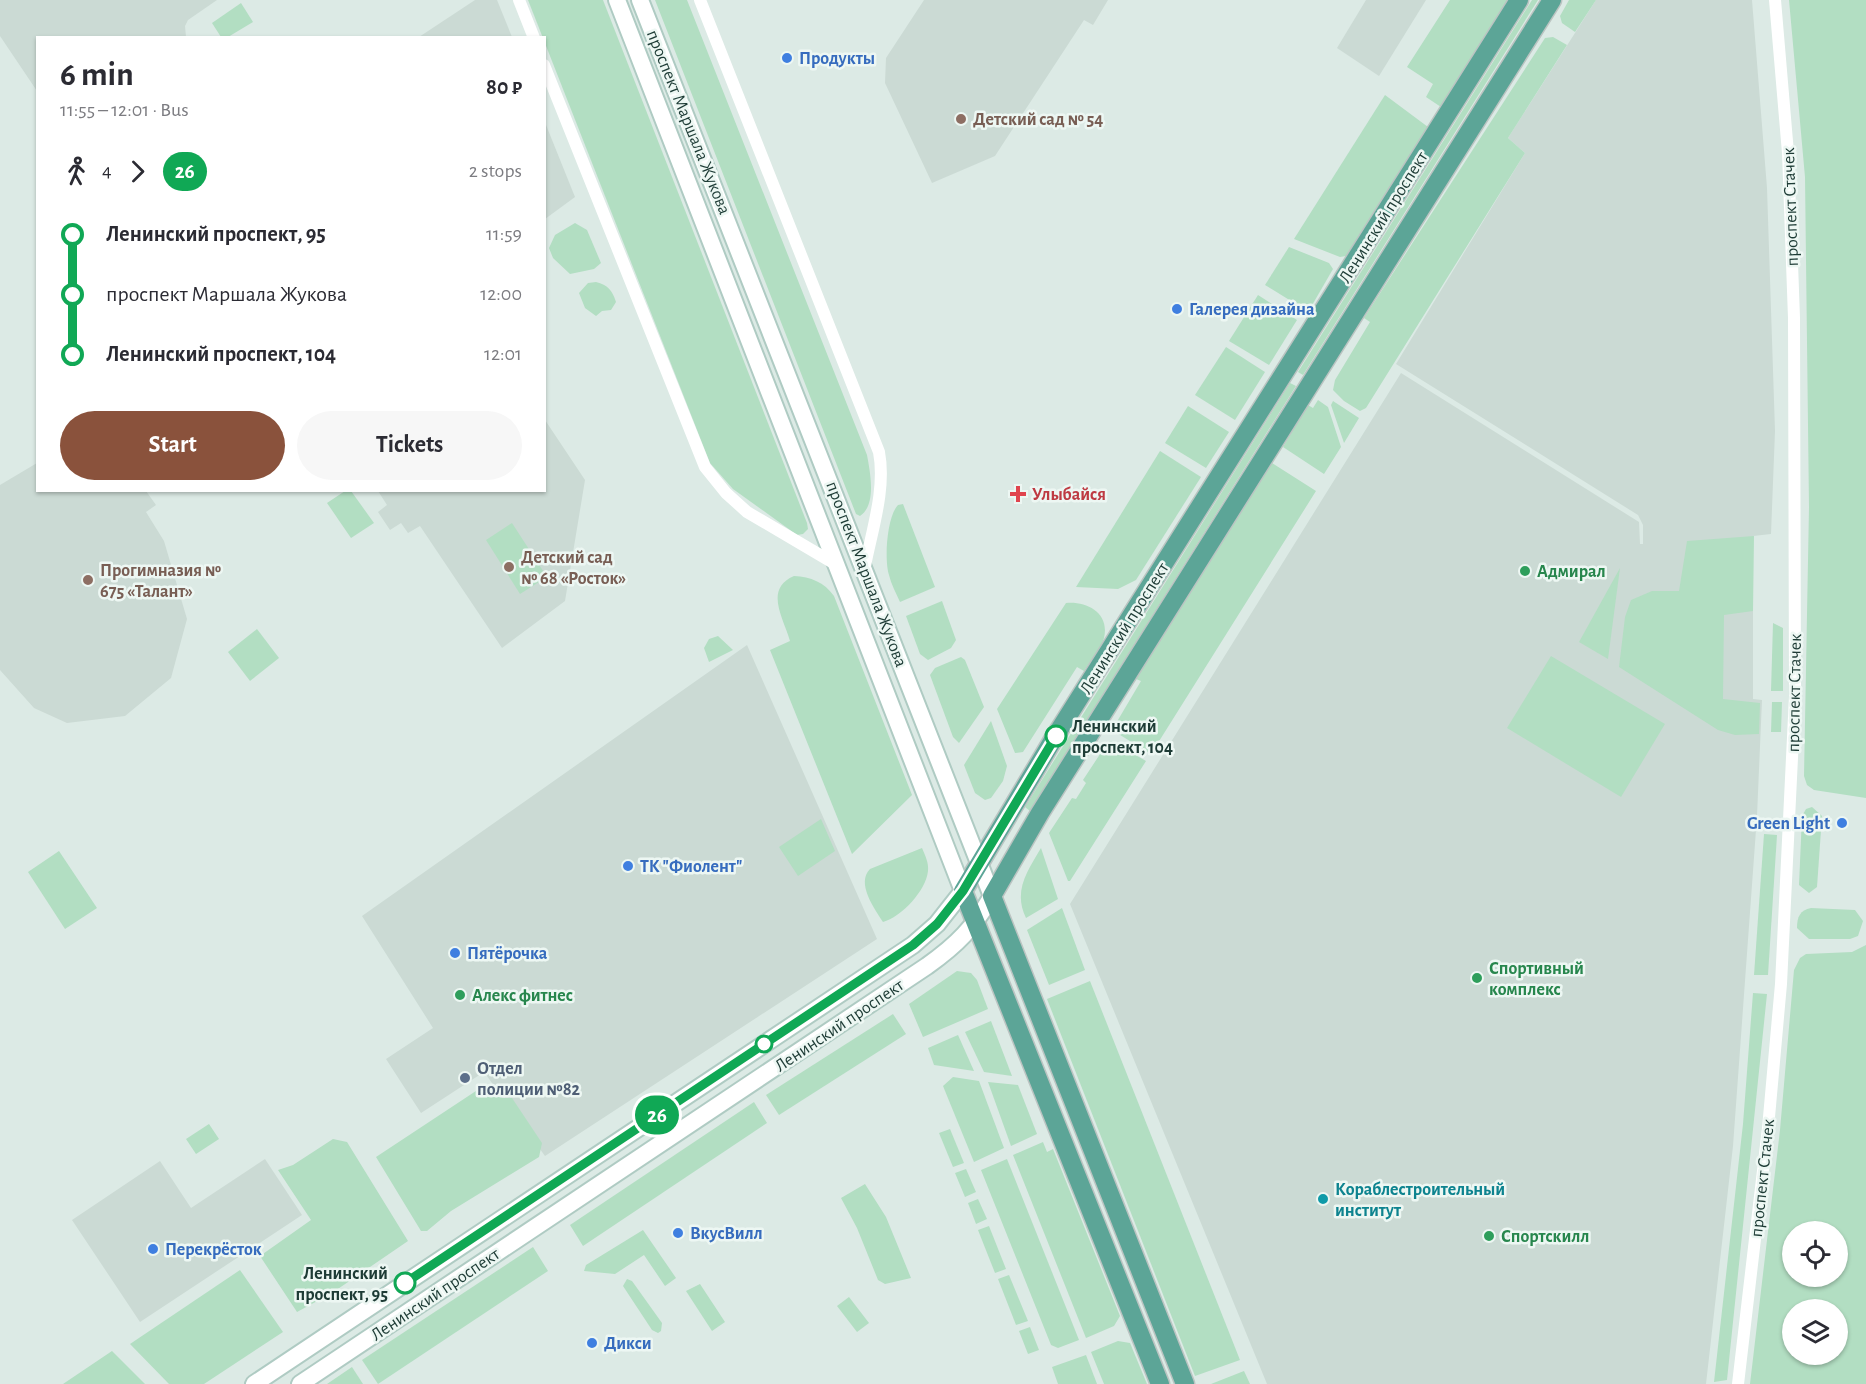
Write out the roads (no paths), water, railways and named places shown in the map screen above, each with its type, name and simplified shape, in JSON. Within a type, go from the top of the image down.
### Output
[{"type":"main road","name":"проспект Маршала Жукова","points":[[617,0],[963,891],[1160,1384]]},
{"type":"main road","name":"проспект Маршала Жукова","points":[[640,0],[865,566],[1185,1384]]},
{"type":"main road","name":"Ленинский проспект","points":[[254,1384],[913,945],[937,924],[963,891],[1519,0]]},
{"type":"main road","name":"Ленинский проспект","points":[[300,1384],[958,944],[976,924],[1040,813],[1552,0]]},
{"type":"street","points":[[519,0],[533,36]]},
{"type":"street","points":[[700,0],[879,452],[882,468],[881,484],[865,566]]},
{"type":"street","name":"проспект Стачек","points":[[1738,1384],[1768,1128],[1780,995],[1795,696],[1794,318],[1788,153],[1775,0]]},
{"type":"street","points":[[546,70],[705,467],[726,493],[747,512],[837,565]]},
{"type":"place","name":"Продукты","points":[[787,58]]},
{"type":"place","name":"Детский сад № 54","points":[[961,119]]},
{"type":"place","name":"Галерея дизайна","points":[[1177,309]]},
{"type":"place","name":"Улыбайся","points":[[1018,494]]},
{"type":"place","name":"Детский сад № 68 «Росток»","points":[[509,567]]},
{"type":"place","name":"Адмирал","points":[[1525,571]]},
{"type":"place","name":"Прогимназия № 675 «Талант»","points":[[88,580]]},
{"type":"place","name":"Ленинский проспект, 104","points":[[1056,736]]},
{"type":"place","name":"Green Light","points":[[1842,823]]},
{"type":"place","name":"ТК \"Фиолент\"","points":[[628,866]]},
{"type":"place","name":"Пятёрочка","points":[[455,953]]},
{"type":"place","name":"Спортивный комплекс","points":[[1477,978]]},
{"type":"place","name":"Алекс фитнес","points":[[460,995]]},
{"type":"place","name":"Отдел полиции №82","points":[[465,1078]]},
{"type":"place","name":"Кораблестроительный институт","points":[[1323,1199]]},
{"type":"place","name":"ВкусВилл","points":[[678,1233]]},
{"type":"place","name":"Спортскилл","points":[[1489,1236]]},
{"type":"place","name":"Перекрёсток","points":[[153,1249]]},
{"type":"place","name":"Ленинский проспект, 95","points":[[405,1283]]},
{"type":"place","name":"Дикси","points":[[592,1343]]}]
